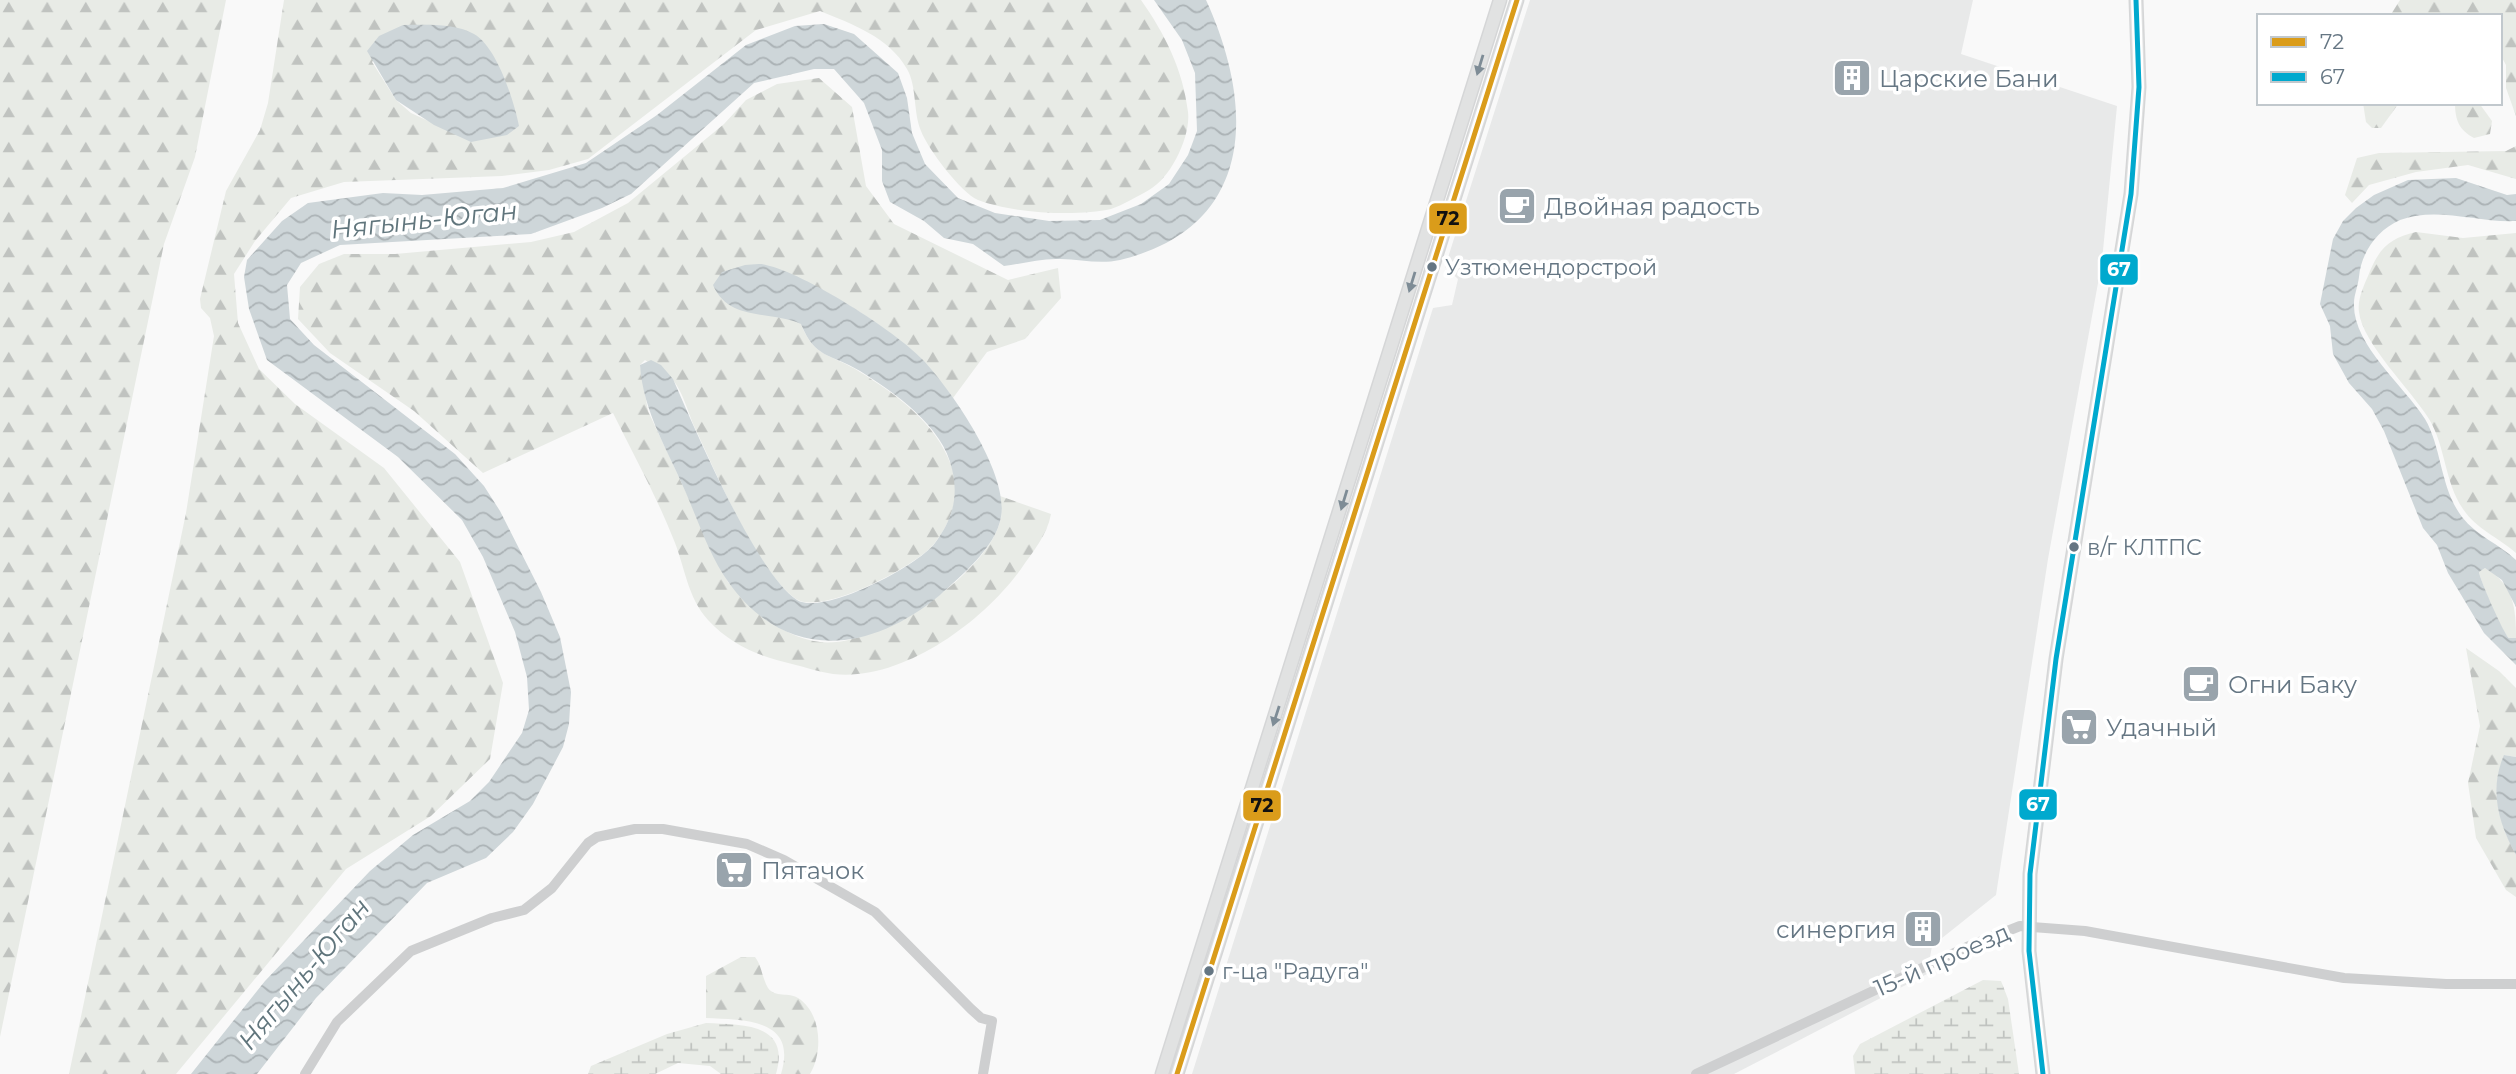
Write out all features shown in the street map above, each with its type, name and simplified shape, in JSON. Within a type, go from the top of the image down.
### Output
[{"type":"main road","points":[[1163,1074],[1500,0]]},
{"type":"main road","points":[[1177,1074],[1517,0]]},
{"type":"main road","name":"15-й проезд","points":[[2028,925],[2035,817],[2056,659],[2135,158],[2140,52],[2136,0]]},
{"type":"main road","points":[[1244,817],[1258,821]]},
{"type":"main road","points":[[2028,925],[2043,1074]]},
{"type":"street","points":[[305,1074],[337,1021],[411,951],[492,918],[524,910],[552,888],[582,849],[597,837],[635,829],[663,829],[760,849],[875,912],[971,1009],[981,1018],[992,1021],[984,1074]]},
{"type":"street","points":[[2028,925],[2085,931],[2344,978],[2446,984],[2516,984]]},
{"type":"street","name":"15-й проезд","points":[[1696,1074],[1967,947],[2009,929],[2028,925]]},
{"type":"shaded area","points":[[1530,0],[1973,0],[1961,54],[2117,106],[2102,261],[2048,559],[1996,895],[1932,946],[1927,974],[1734,1074],[1192,1074],[1433,308],[1452,305],[1458,279],[1445,267]]},
{"type":"green space","points":[[0,0],[226,0],[195,157],[164,244],[0,1037]]},
{"type":"green space","points":[[284,0],[1141,0],[1165,39],[1177,67],[1186,97],[1188,122],[1183,144],[1165,176],[1149,190],[1111,209],[1080,213],[1025,211],[978,200],[963,189],[930,148],[919,124],[910,76],[899,58],[869,33],[820,11],[756,30],[588,159],[549,170],[502,176],[344,182],[291,198],[255,241],[234,274],[238,323],[259,369],[295,404],[384,468],[460,562],[503,683],[490,759],[431,816],[346,869],[176,1074],[69,1074],[186,513],[214,336],[210,318],[201,308],[200,299],[226,191],[260,130],[268,103]],"holes":[[[403,25],[460,30],[470,34],[488,49],[450,131],[411,113],[396,100],[372,62]]]},
{"type":"green space","points":[[2400,0],[2516,0],[2516,116],[2506,88],[2506,65],[2502,58],[2502,14],[2391,14]]},
{"type":"green space","points":[[819,78],[852,107],[866,186],[894,224],[1008,280],[1058,268],[1061,298],[1025,339],[987,352],[953,398],[914,354],[869,318],[819,289],[765,265],[763,314],[784,316],[801,324],[818,349],[888,390],[914,411],[936,436],[944,450],[956,486],[946,526],[924,553],[889,576],[826,601],[809,602],[796,599],[781,586],[738,519],[675,383],[645,360],[640,365],[648,411],[728,582],[769,621],[794,635],[820,642],[844,641],[899,621],[927,604],[976,562],[992,540],[1001,518],[1000,496],[1051,514],[1043,536],[1021,569],[1005,589],[963,628],[913,658],[859,674],[833,674],[769,658],[736,643],[708,620],[695,601],[666,522],[613,413],[483,473],[414,411],[330,353],[298,319],[300,287],[319,264],[344,254],[395,254],[531,242],[574,232],[628,203],[724,124],[746,100],[777,84]]},
{"type":"green space","points":[[2363,105],[2398,105],[2381,128],[2372,128],[2366,122]]},
{"type":"green space","points":[[2455,105],[2480,105],[2492,121],[2490,134],[2474,138],[2461,128]]},
{"type":"green space","points":[[2516,146],[2516,179],[2468,165],[2416,172],[2369,185],[2352,203],[2345,195],[2357,158],[2379,153],[2506,151]]},
{"type":"green space","points":[[2416,232],[2463,238],[2516,233],[2516,553],[2481,527],[2463,509],[2452,487],[2439,441],[2429,419],[2378,352],[2362,324],[2359,312],[2360,296],[2378,256],[2393,241]]},
{"type":"green space","points":[[2485,568],[2495,574],[2508,590],[2514,608],[2516,639],[2505,634],[2483,586],[2479,572]]},
{"type":"green space","points":[[2466,648],[2499,671],[2516,688],[2516,757],[2504,755],[2504,830],[2516,855],[2516,897],[2506,890],[2476,838],[2468,783],[2480,726]]},
{"type":"green space","points":[[741,957],[755,957],[771,991],[798,998],[812,1013],[818,1045],[810,1074],[781,1074],[784,1056],[782,1042],[775,1032],[764,1026],[751,1022],[706,1018],[706,976]]},
{"type":"green space","points":[[1983,980],[2001,981],[2008,999],[2019,1074],[1855,1074],[1853,1056],[1860,1044]]},
{"type":"green space","points":[[706,1023],[747,1026],[770,1036],[776,1044],[779,1057],[776,1074],[721,1074],[710,1066],[678,1063],[655,1074],[588,1074],[591,1066],[667,1034]]},
{"type":"water","name":"Нягынь-Юган","points":[[1154,0],[1206,0],[1222,41],[1232,81],[1236,121],[1232,158],[1220,191],[1198,220],[1165,244],[1120,260],[1103,262],[1050,259],[1004,266],[973,244],[944,238],[924,221],[890,202],[882,181],[882,150],[864,103],[834,69],[814,69],[754,83],[631,194],[602,208],[531,234],[340,245],[301,263],[287,285],[290,319],[314,345],[455,454],[484,486],[500,511],[541,592],[560,637],[571,692],[569,724],[563,747],[533,804],[513,832],[486,858],[427,883],[316,998],[257,1074],[191,1074],[265,981],[370,871],[413,835],[470,801],[489,782],[522,733],[529,710],[527,677],[515,632],[483,557],[462,520],[398,457],[267,360],[249,309],[244,277],[247,260],[282,221],[308,203],[383,193],[422,195],[503,188],[586,163],[657,115],[746,45],[795,26],[824,24],[854,34],[898,73],[907,98],[912,133],[925,164],[958,198],[995,213],[1049,221],[1100,220],[1141,204],[1169,184],[1188,155],[1197,131],[1195,73],[1182,40]]},
{"type":"water","points":[[403,25],[439,25],[474,34],[490,50],[497,62],[519,126],[507,135],[471,142],[434,125],[396,100],[367,51],[379,36]]},
{"type":"water","points":[[2456,178],[2507,195],[2516,194],[2516,221],[2428,215],[2414,216],[2392,224],[2377,236],[2363,259],[2354,300],[2356,318],[2370,349],[2416,406],[2431,430],[2449,494],[2462,517],[2516,560],[2516,607],[2502,580],[2485,568],[2479,572],[2506,634],[2509,638],[2516,638],[2516,665],[2484,633],[2448,573],[2437,545],[2423,528],[2384,431],[2372,409],[2349,383],[2333,354],[2330,326],[2320,304],[2333,239],[2343,221],[2356,208],[2374,195],[2408,180]]},
{"type":"water","points":[[745,265],[766,265],[803,279],[871,319],[910,348],[935,374],[963,412],[996,478],[1001,499],[1001,517],[985,550],[940,595],[886,629],[858,638],[830,641],[803,637],[777,627],[752,609],[729,583],[716,562],[657,431],[646,399],[640,365],[651,360],[661,365],[673,379],[746,532],[781,585],[797,600],[810,603],[827,601],[869,586],[910,564],[925,553],[941,534],[950,517],[955,490],[947,453],[939,439],[902,400],[860,371],[818,350],[801,324],[740,310],[720,297],[713,285],[722,272]]},
{"type":"water","points":[[2504,755],[2516,757],[2516,855],[2504,831],[2496,793],[2499,768]]},
{"type":"transit line","name":"72","points":[[1177,1074],[1517,0]]},
{"type":"transit line","name":"67","points":[[2043,1074],[2029,951],[2030,874],[2056,659],[2131,194],[2139,87],[2136,0]]},
{"type":"place","name":"Царские Бани","points":[[1852,78]]},
{"type":"place","name":"Двойная радость","points":[[1517,206]]},
{"type":"place","name":"Узтюмендорстрой","points":[[1432,267]]},
{"type":"place","name":"в/г КЛТПС","points":[[2074,547]]},
{"type":"place","name":"Огни Баку","points":[[2201,684]]},
{"type":"place","name":"Удачный","points":[[2079,727]]},
{"type":"place","name":"Пятачок","points":[[734,870]]},
{"type":"place","name":"синергия","points":[[1923,929]]},
{"type":"place","name":"г-ца \"Радуга\"","points":[[1209,971]]}]
